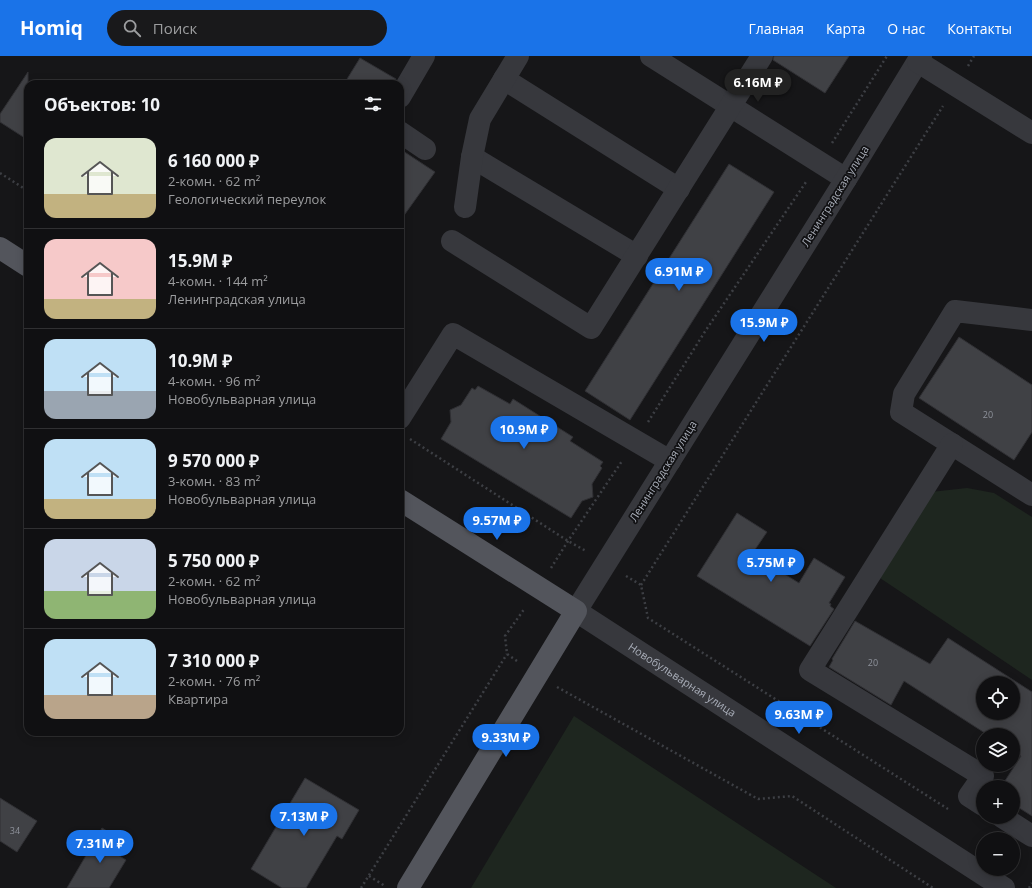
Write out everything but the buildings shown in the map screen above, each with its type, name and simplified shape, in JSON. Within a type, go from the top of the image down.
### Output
[{"type":"main road","points":[[0,248],[24,263]]},
{"type":"main road","name":"Новобульварная улица","points":[[404,503],[576,611]]},
{"type":"main road","name":"Ленинградская улица","points":[[408,888],[576,611]]},
{"type":"street","points":[[465,207],[472,157],[480,119],[518,56]]},
{"type":"street","points":[[651,56],[846,179]]},
{"type":"street","points":[[452,242],[592,328],[762,56]]},
{"type":"street","points":[[404,87],[415,59]]},
{"type":"street","points":[[920,59],[955,85],[1029,125]]},
{"type":"street","name":"Ленинградская улица","points":[[576,611],[920,59]]},
{"type":"street","points":[[504,79],[679,189]]},
{"type":"street","points":[[404,135],[425,149]]},
{"type":"street","points":[[472,157],[637,256]]},
{"type":"street","points":[[1032,320],[955,311],[904,394],[901,412],[1032,495]]},
{"type":"street","points":[[404,425],[453,334],[670,461]]},
{"type":"street","points":[[952,444],[810,670],[983,776],[980,780]]},
{"type":"street","name":"Новобульварная улица","points":[[576,611],[1004,888]]},
{"type":"street","points":[[976,786],[969,796],[976,800]]},
{"type":"street","points":[[1013,824],[1032,836]]},
{"type":"path","points":[[568,540],[636,441],[706,330],[820,162],[887,56]]},
{"type":"path","points":[[949,809],[648,618],[641,585],[974,56]]},
{"type":"path","points":[[0,173],[24,189]]},
{"type":"path","points":[[404,428],[568,540],[641,585]]},
{"type":"path","points":[[361,888],[507,654],[506,636]]},
{"type":"path","points":[[507,654],[537,675],[574,697],[758,799],[792,796],[933,888]]},
{"type":"path","points":[[369,876],[388,888]]},
{"type":"path","points":[[1029,888],[1032,883]]},
{"type":"shaded area","points":[[967,488],[994,493],[1032,517],[1032,680],[877,576],[931,492]]},
{"type":"shaded area","points":[[574,716],[836,888],[471,888]]}]
